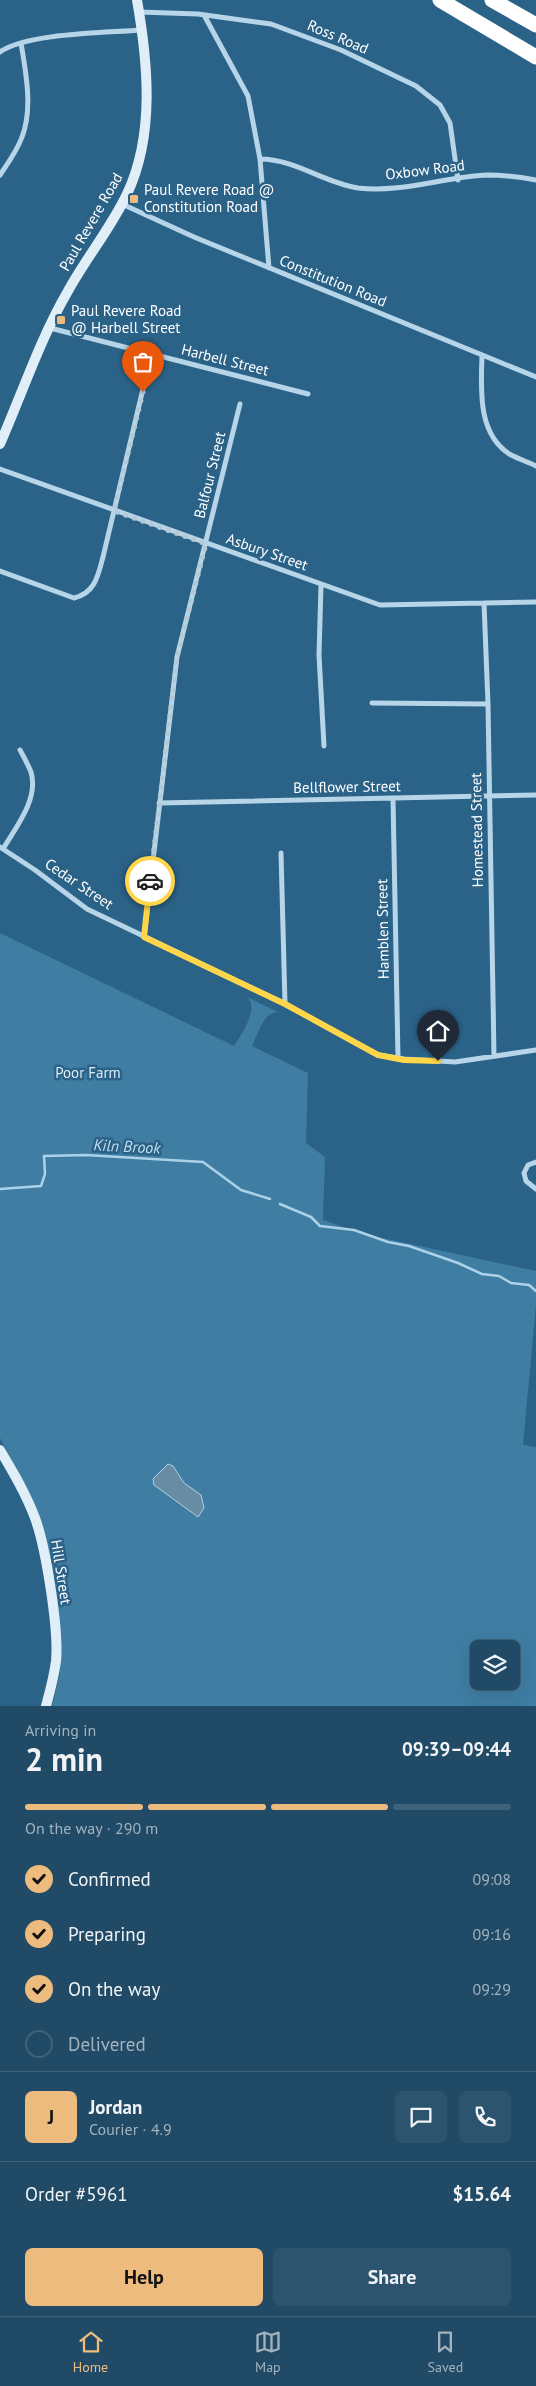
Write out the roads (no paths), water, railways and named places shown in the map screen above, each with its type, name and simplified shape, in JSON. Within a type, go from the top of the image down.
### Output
[{"type":"highway","points":[[440,0],[536,57]]},
{"type":"highway","points":[[492,0],[536,25]]},
{"type":"street","name":"Paul Revere Road","points":[[0,444],[67,292],[122,204],[139,163],[146,119],[146,87],[137,0]]},
{"type":"street","name":"Ross Road","points":[[139,12],[204,15],[271,24],[341,50],[430,95],[440,105],[450,123],[458,180]]},
{"type":"street","points":[[204,15],[248,96],[260,159],[269,268]]},
{"type":"street","points":[[0,52],[21,43],[50,38],[141,30]]},
{"type":"street","points":[[0,175],[22,137],[27,120],[26,78],[21,43]]},
{"type":"street","name":"Oxbow Road","points":[[260,159],[287,162],[327,179],[357,188],[387,189],[485,175],[505,175],[536,180]]},
{"type":"street","name":"Constitution Road","points":[[122,204],[269,268],[482,356],[536,376]]},
{"type":"street","name":"Harbell Street","points":[[50,328],[308,394]]},
{"type":"street","points":[[0,571],[74,598],[89,592],[97,577],[151,354]]},
{"type":"street","points":[[482,356],[481,395],[486,424],[497,443],[510,454],[536,466]]},
{"type":"street","name":"Balfour Street","points":[[144,937],[177,657],[240,404]]},
{"type":"street","name":"Asbury Street","points":[[0,469],[380,605],[536,602]]},
{"type":"street","points":[[321,585],[319,655],[324,746]]},
{"type":"street","name":"Homestead Street","points":[[484,603],[488,704],[488,797],[494,1056]]},
{"type":"street","points":[[372,702],[488,704]]},
{"type":"street","points":[[1,848],[27,809],[31,794],[31,772],[20,750]]},
{"type":"street","name":"Bellflower Street","points":[[159,803],[536,795]]},
{"type":"street","name":"Hamblen Street","points":[[393,798],[398,1058]]},
{"type":"street","name":"Cedar Street","points":[[1,848],[87,908],[285,1004],[378,1055],[455,1062],[536,1050]]},
{"type":"street","points":[[281,853],[285,1004]]},
{"type":"street","points":[[536,1162],[528,1165],[524,1173],[526,1181],[536,1189]]},
{"type":"street","name":"Hill Street","points":[[0,1450],[20,1483],[36,1519],[46,1566],[54,1622],[56,1660],[46,1706]]},
{"type":"waterway","name":"Kiln Brook","points":[[0,1189],[41,1186],[45,1174],[44,1156],[86,1155],[203,1162],[241,1190],[270,1199]]},
{"type":"waterway","name":"Kiln Brook","points":[[280,1204],[311,1217],[320,1226],[354,1230],[388,1242],[409,1246],[458,1263],[482,1274],[499,1276],[511,1283],[529,1285],[536,1291]]},
{"type":"place","name":"Paul Revere Road @ Constitution Road","points":[[134,199]]},
{"type":"place","name":"Paul Revere Road @ Harbell Street","points":[[61,320]]},
{"type":"park label","name":"Poor Farm","points":[[88,1073]]}]
